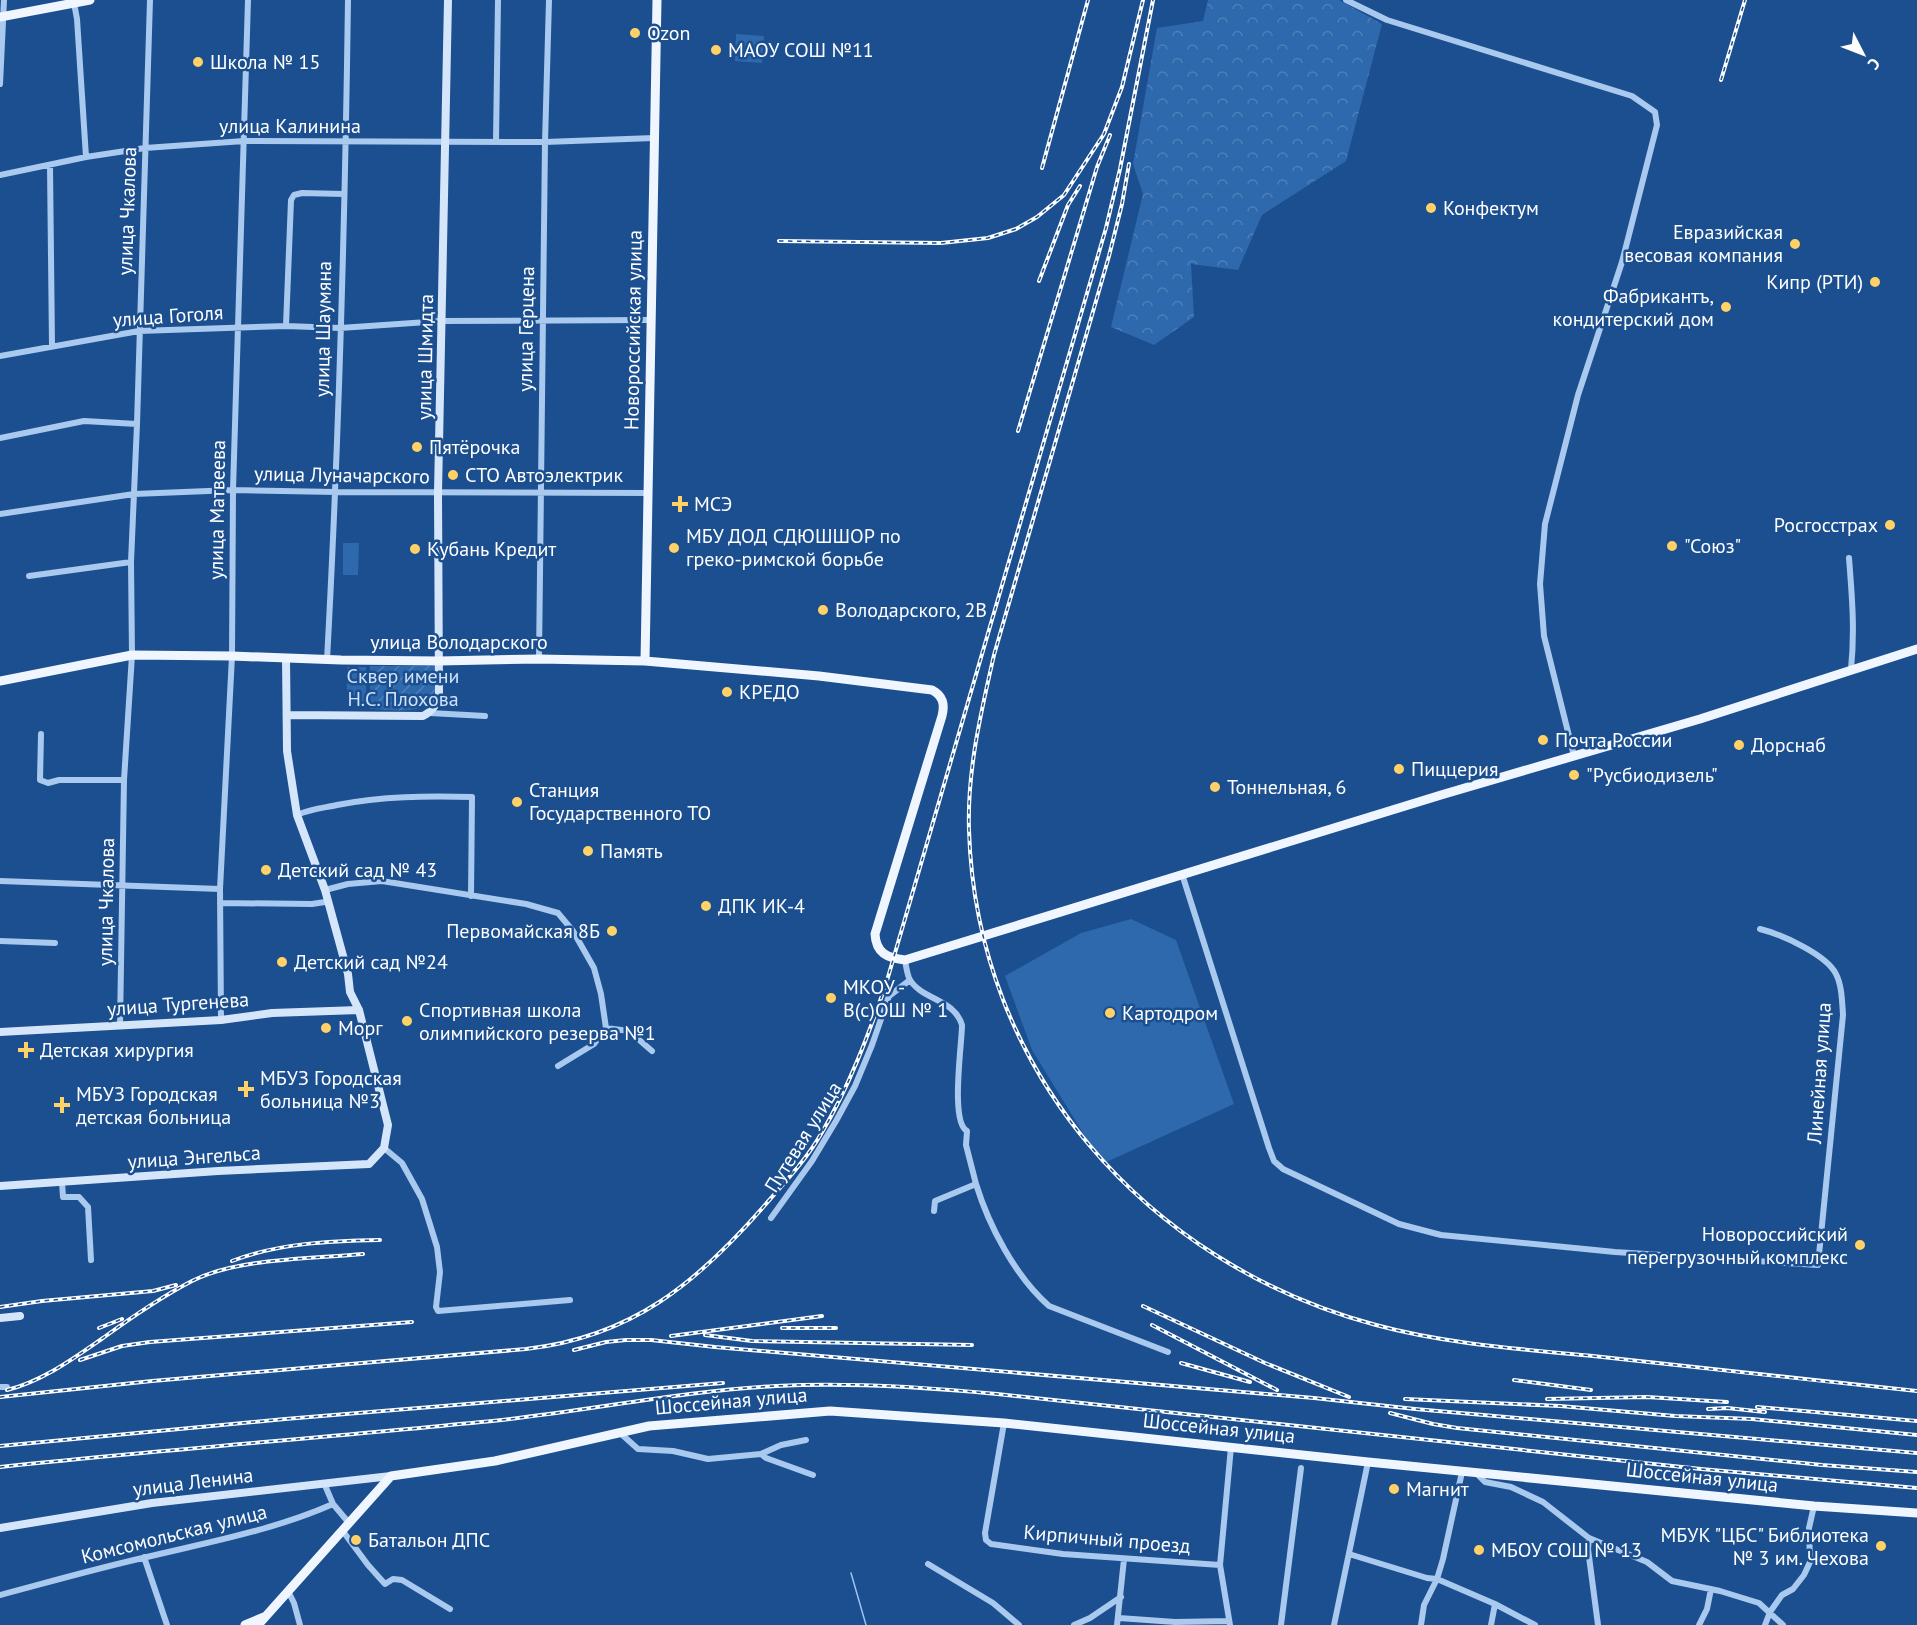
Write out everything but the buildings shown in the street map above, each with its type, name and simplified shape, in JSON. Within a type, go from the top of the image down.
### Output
[{"type":"main road","points":[[1,16],[90,0]]},
{"type":"main road","name":"Новороссийская улица","points":[[645,661],[657,0]]},
{"type":"main road","points":[[905,960],[1746,704],[1917,649]]},
{"type":"main road","name":"улица Володарского","points":[[0,681],[132,655],[327,660],[539,659],[645,661],[819,676],[919,688],[937,693],[944,708],[875,934],[878,950],[883,954],[905,960]]},
{"type":"main road","name":"Шоссейная улица","points":[[391,1476],[495,1461],[649,1426],[830,1411],[1004,1424],[1462,1472],[1814,1506],[1917,1513]]},
{"type":"main road","points":[[245,1625],[261,1621],[391,1476]]},
{"type":"street","points":[[0,84],[1,16],[4,0]]},
{"type":"street","name":"улица Чкалова","points":[[120,1026],[124,780],[132,655],[131,562],[150,0]]},
{"type":"street","name":"улица Матвеева","points":[[221,1020],[220,889],[232,656],[233,490],[248,0]]},
{"type":"street","name":"улица Шаумяна","points":[[327,660],[336,492],[348,0]]},
{"type":"street","name":"улица Шмидта","points":[[430,713],[439,694],[438,493],[448,0]]},
{"type":"street","points":[[496,141],[498,0]]},
{"type":"street","name":"улица Герцена","points":[[539,659],[542,320],[549,0]]},
{"type":"street","points":[[1346,0],[1387,20],[1632,96],[1655,112],[1657,125],[1622,262],[1578,395],[1545,524],[1540,584],[1544,636],[1574,756]]},
{"type":"street","points":[[74,3],[86,157]]},
{"type":"street","name":"улица Калинина","points":[[0,175],[86,157],[145,148],[244,141],[545,142],[654,138]]},
{"type":"street","points":[[50,165],[52,346]]},
{"type":"street","points":[[286,326],[291,200],[294,195],[302,193],[344,194]]},
{"type":"street","name":"улица Гоголя","points":[[0,356],[139,331],[286,326],[339,328],[442,321],[650,320]]},
{"type":"street","points":[[0,438],[84,422],[137,424]]},
{"type":"street","name":"улица Луначарского","points":[[0,514],[134,494],[233,490],[649,493]]},
{"type":"street","points":[[1849,558],[1854,611],[1851,669]]},
{"type":"street","points":[[29,576],[131,562]]},
{"type":"street","points":[[286,658],[287,751],[297,815],[325,890],[348,974],[350,992],[359,1010],[388,1125],[384,1148],[402,1163],[422,1199],[437,1247],[440,1272],[436,1307],[438,1311],[570,1300]]},
{"type":"street","points":[[287,715],[406,717],[423,716],[430,713],[485,716]]},
{"type":"street","points":[[41,734],[40,780],[48,783],[60,780],[124,780]]},
{"type":"street","points":[[297,815],[308,810],[373,799],[409,796],[472,797],[471,896]]},
{"type":"street","name":"Линейная улица","points":[[1182,874],[1269,1148],[1274,1161],[1283,1169],[1399,1224],[1441,1235],[1615,1252],[1818,1265],[1843,1015],[1842,997],[1837,975],[1829,965],[1782,936],[1760,929]]},
{"type":"street","points":[[0,881],[220,889]]},
{"type":"street","points":[[325,890],[348,884],[376,881],[526,904],[558,913],[573,931],[594,968],[606,1028],[594,1044],[558,1066]]},
{"type":"street","points":[[220,903],[312,904],[325,902]]},
{"type":"street","points":[[0,941],[55,943]]},
{"type":"street","points":[[905,960],[910,980],[915,986],[953,1010],[960,1018],[962,1037],[958,1107],[960,1124],[962,1129],[967,1131],[966,1144],[983,1208],[1005,1250],[1035,1294],[1049,1306],[1168,1352]]},
{"type":"street","name":"Путевая улица","points":[[771,1218],[812,1161],[855,1086],[889,996],[910,980]]},
{"type":"street","name":"улица Тургенева","points":[[0,1032],[221,1020],[272,1013],[359,1010]]},
{"type":"street","points":[[606,1028],[629,1030],[652,1051]]},
{"type":"street","name":"улица Энгельса","points":[[0,1186],[218,1171],[369,1164],[384,1148]]},
{"type":"street","points":[[62,1182],[63,1197],[79,1197],[88,1208],[91,1260]]},
{"type":"street","points":[[934,1211],[934,1201],[976,1184]]},
{"type":"street","points":[[0,1318],[20,1316]]},
{"type":"street","name":"Кирпичный проезд","points":[[1004,1424],[985,1533],[986,1540],[991,1544],[1063,1554],[1220,1564]]},
{"type":"street","points":[[620,1432],[638,1449],[673,1451],[708,1459],[761,1454],[781,1445],[806,1440]]},
{"type":"street","points":[[1124,1559],[1118,1621],[1229,1623],[1220,1564],[1231,1447]]},
{"type":"street","points":[[761,1454],[766,1458],[813,1474]]},
{"type":"street","points":[[1334,1625],[1368,1462]]},
{"type":"street","points":[[1281,1625],[1301,1468]]},
{"type":"street","points":[[1421,1625],[1424,1605],[1437,1579],[1443,1559],[1462,1472]]},
{"type":"street","points":[[1476,1473],[1485,1482],[1511,1487],[1543,1502],[1589,1538],[1647,1562],[1672,1581],[1711,1589],[1759,1603],[1783,1625]]},
{"type":"street","name":"улица Ленина","points":[[0,1528],[152,1503],[391,1476]]},
{"type":"street","points":[[324,1484],[368,1565],[385,1584],[393,1579],[402,1580],[450,1609]]},
{"type":"street","name":"Комсомольская улица","points":[[0,1595],[144,1557],[245,1534],[304,1517],[333,1504]]},
{"type":"street","points":[[1765,1625],[1770,1612],[1782,1595],[1793,1589],[1810,1562],[1809,1527],[1814,1506]]},
{"type":"street","points":[[1589,1538],[1588,1549],[1598,1625]]},
{"type":"street","points":[[1349,1554],[1437,1579],[1495,1604],[1535,1625]]},
{"type":"street","points":[[144,1557],[167,1625]]},
{"type":"street","points":[[928,1564],[993,1603],[1019,1625]]},
{"type":"street","points":[[1699,1625],[1707,1609],[1711,1589]]},
{"type":"street","points":[[288,1591],[300,1625]]},
{"type":"street","points":[[1074,1625],[1090,1618],[1121,1597]]},
{"type":"street","points":[[1491,1625],[1495,1604]]},
{"type":"green space","points":[[1208,0],[1339,0],[1382,24],[1346,161],[1262,215],[1238,270],[1191,264],[1194,317],[1154,345],[1111,327],[1143,194],[1133,164],[1157,28],[1203,21]]},
{"type":"green space","points":[[736,34],[764,36],[762,63],[735,61]]},
{"type":"green space","points":[[343,543],[359,543],[358,575],[343,575]]},
{"type":"green space","name":"Сквер имени Н.С. Плохова","points":[[370,666],[435,666],[436,688],[431,700],[417,709],[370,709]]},
{"type":"green space","points":[[347,667],[366,667],[366,702],[347,702]]},
{"type":"green space","name":"Картодром","points":[[1131,919],[1176,940],[1234,1104],[1102,1164],[1032,1050],[1005,976],[1081,933]]},
{"type":"waterway","points":[[851,1573],[866,1625]]},
{"type":"railway","points":[[1042,168],[1088,0]]},
{"type":"railway","points":[[779,241],[941,243],[988,238],[1016,229],[1037,217],[1064,195],[1104,134],[1122,87],[1143,0]]},
{"type":"railway","points":[[0,1397],[152,1381],[526,1349],[564,1343],[630,1319],[660,1302],[687,1282],[740,1233],[795,1171],[815,1144],[849,1080],[886,984],[1106,228],[1153,0]]},
{"type":"railway","points":[[1721,80],[1745,0]]},
{"type":"railway","points":[[1018,431],[1097,167],[1110,135]]},
{"type":"railway","points":[[1129,164],[1109,256],[994,655],[980,720],[970,786],[969,830],[979,918],[1003,1000],[1040,1076],[1089,1145],[1148,1205],[1217,1256],[1293,1296],[1376,1325],[1429,1337],[1511,1348],[1917,1391]]},
{"type":"railway","points":[[1039,281],[1068,205],[1080,186]]},
{"type":"railway","points":[[232,1261],[286,1247],[324,1242],[380,1240]]},
{"type":"railway","points":[[7,1390],[33,1381],[58,1368],[158,1301],[210,1273],[275,1261],[363,1254]]},
{"type":"railway","points":[[0,1307],[153,1291],[176,1285]]},
{"type":"railway","points":[[1143,1306],[1265,1363],[1349,1397]]},
{"type":"railway","points":[[671,1336],[822,1316]]},
{"type":"railway","points":[[99,1328],[122,1319]]},
{"type":"railway","points":[[80,1360],[122,1346],[150,1342],[412,1322]]},
{"type":"railway","points":[[1152,1325],[1277,1390]]},
{"type":"railway","points":[[782,1328],[836,1328]]},
{"type":"railway","points":[[705,1335],[752,1341],[972,1345]]},
{"type":"railway","points":[[574,1350],[606,1342],[651,1340],[1917,1453]]},
{"type":"railway","points":[[1181,1363],[1250,1382]]},
{"type":"railway","points":[[1514,1380],[1591,1390]]},
{"type":"railway","points":[[0,1446],[285,1419],[723,1383]]},
{"type":"railway","points":[[0,1467],[481,1422],[739,1389],[859,1385],[997,1394],[1701,1469],[1917,1488]]},
{"type":"railway","points":[[1547,1399],[1647,1397],[1727,1402]]},
{"type":"railway","points":[[1405,1399],[1560,1406],[1675,1416],[1752,1419],[1917,1435]]},
{"type":"railway","points":[[1757,1407],[1917,1421]]},
{"type":"railway","points":[[1708,1409],[1727,1408],[1765,1412]]},
{"type":"railway","points":[[1390,1413],[1457,1428],[1822,1465],[1917,1472]]},
{"type":"place","name":"Ozon","points":[[635,33]]},
{"type":"place","name":"МАОУ СОШ №11","points":[[716,50]]},
{"type":"place","name":"Школа № 15","points":[[198,62]]},
{"type":"place","name":"Конфектум","points":[[1431,208]]},
{"type":"place","name":"Евразийская весовая компания","points":[[1795,244]]},
{"type":"place","name":"Кипр (РТИ)","points":[[1875,282]]},
{"type":"place","name":"Фабрикантъ, кондитерский дом","points":[[1726,307]]},
{"type":"place","name":"Пятёрочка","points":[[417,447]]},
{"type":"place","name":"СТО Автоэлектрик","points":[[453,475]]},
{"type":"place","name":"МСЭ","points":[[680,504]]},
{"type":"place","name":"Росгосстрах","points":[[1890,525]]},
{"type":"place","name":"\"Союз\"","points":[[1672,546]]},
{"type":"place","name":"МБУ ДОД СДЮШШОР по греко-римской борьбе","points":[[674,548]]},
{"type":"place","name":"Кубань Кредит","points":[[415,549]]},
{"type":"place","name":"Володарского, 2В","points":[[823,610]]},
{"type":"place","name":"КРЕДО","points":[[727,692]]},
{"type":"place","name":"Почта России","points":[[1543,740]]},
{"type":"place","name":"Дорснаб","points":[[1739,745]]},
{"type":"place","name":"Пиццерия","points":[[1399,769]]},
{"type":"place","name":"\"Русбиодизель\"","points":[[1574,775]]},
{"type":"place","name":"Тоннельная, 6","points":[[1215,787]]},
{"type":"place","name":"Станция Государственного ТО","points":[[517,802]]},
{"type":"place","name":"Память","points":[[588,851]]},
{"type":"place","name":"Детский сад № 43","points":[[266,870]]},
{"type":"place","name":"ДПК ИК-4","points":[[706,906]]},
{"type":"place","name":"Первомайская 8Б","points":[[612,931]]},
{"type":"place","name":"Детский сад №24","points":[[282,962]]},
{"type":"place","name":"МКОУ - В(с)ОШ № 1","points":[[831,998]]},
{"type":"place","name":"Картодром","points":[[1110,1013]]},
{"type":"place","name":"Спортивная школа олимпийского резерва №1","points":[[407,1021]]},
{"type":"place","name":"Морг","points":[[326,1028]]},
{"type":"place","name":"Детская хирургия","points":[[26,1050]]},
{"type":"place","name":"МБУЗ Городская больница №3","points":[[246,1089]]},
{"type":"place","name":"МБУЗ Городская детская больница","points":[[62,1105]]},
{"type":"place","name":"Новороссийский перегрузочный комплекс","points":[[1860,1245]]},
{"type":"place","name":"Магнит","points":[[1394,1489]]},
{"type":"place","name":"Батальон ДПС","points":[[356,1540]]},
{"type":"place","name":"МБУК \"ЦБС\" Библиотека № 3 им. Чехова","points":[[1881,1546]]},
{"type":"place","name":"МБОУ СОШ № 13","points":[[1479,1550]]}]
